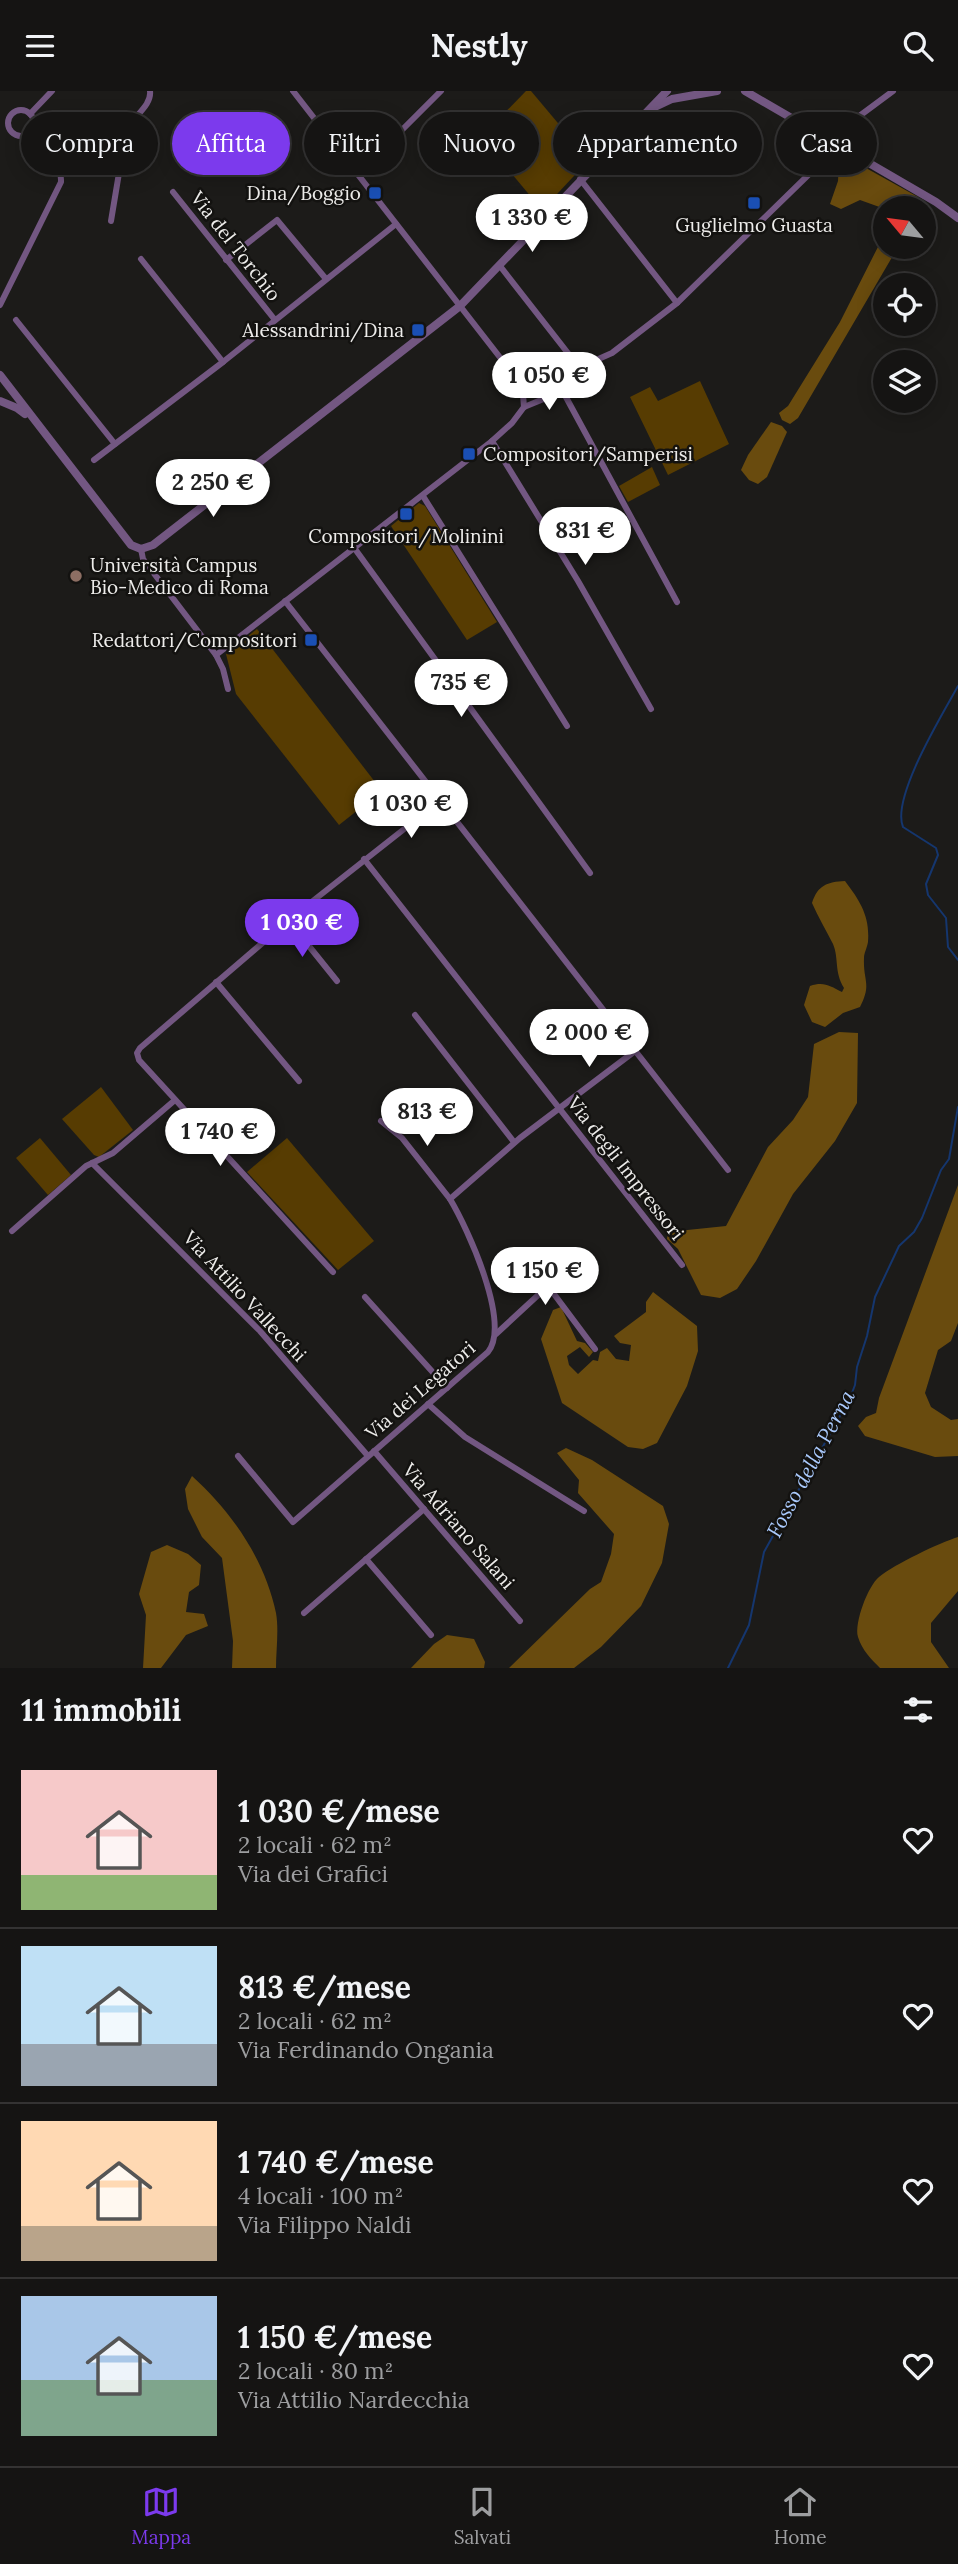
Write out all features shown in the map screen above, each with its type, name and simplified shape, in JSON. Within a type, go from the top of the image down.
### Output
[{"type":"street","points":[[32,112],[52,91]]},
{"type":"street","points":[[111,221],[126,131],[131,121],[149,101],[150,91]]},
{"type":"street","points":[[293,91],[309,112]]},
{"type":"street","points":[[405,127],[441,91]]},
{"type":"street","points":[[0,376],[131,545],[141,548],[153,545],[167,537],[460,306],[667,91]]},
{"type":"street","points":[[649,111],[669,100],[699,92],[717,91]]},
{"type":"street","points":[[745,91],[780,112]]},
{"type":"street","points":[[865,112],[893,91]]},
{"type":"street","points":[[21,134],[11,131],[10,117],[16,112],[26,112]]},
{"type":"street","points":[[877,168],[936,202],[958,218]]},
{"type":"street","points":[[0,305],[47,214],[61,182],[61,175]]},
{"type":"street","points":[[216,655],[492,441],[512,423],[523,407],[523,394],[514,378],[359,175]]},
{"type":"street","points":[[523,407],[541,401],[561,388],[594,361],[612,353],[677,303],[808,175]]},
{"type":"street","points":[[580,179],[677,303]]},
{"type":"street","name":"Via del Torchio","points":[[173,191],[275,320]]},
{"type":"street","points":[[226,260],[277,220],[326,279]]},
{"type":"street","points":[[94,460],[223,362],[396,224]]},
{"type":"street","points":[[141,259],[223,362]]},
{"type":"street","points":[[500,266],[578,366]]},
{"type":"street","points":[[16,320],[115,445]]},
{"type":"street","points":[[0,376],[0,384]]},
{"type":"street","points":[[561,388],[677,602]]},
{"type":"street","points":[[0,401],[17,408],[36,422]]},
{"type":"street","points":[[492,441],[578,581],[651,709]]},
{"type":"street","points":[[423,496],[567,726]]},
{"type":"street","points":[[141,548],[143,559],[216,655],[228,689]]},
{"type":"street","points":[[355,549],[590,873]]},
{"type":"street","points":[[285,601],[728,1170]]},
{"type":"street","points":[[333,1272],[139,1061],[136,1053],[288,920],[441,800]]},
{"type":"street","name":"Via degli Impressori","points":[[364,859],[682,1265]]},
{"type":"street","points":[[288,920],[337,981]]},
{"type":"street","points":[[216,982],[299,1081]]},
{"type":"street","points":[[415,1015],[514,1142]]},
{"type":"street","points":[[450,1199],[514,1142],[635,1051]]},
{"type":"street","points":[[12,1231],[92,1163],[113,1153],[176,1100]]},
{"type":"street","name":"Via dei Legatori","points":[[239,1456],[293,1522],[488,1352],[494,1343],[496,1334],[479,1257],[469,1232],[450,1199],[405,1141],[381,1121]]},
{"type":"street","name":"Via Attilio Vallecchi","points":[[92,1163],[260,1331],[371,1453]]},
{"type":"street","points":[[496,1334],[575,1261]]},
{"type":"street","points":[[548,1286],[595,1349]]},
{"type":"street","points":[[365,1297],[447,1388]]},
{"type":"street","points":[[428,1404],[465,1437],[584,1510]]},
{"type":"street","name":"Via Adriano Salani","points":[[371,1453],[424,1509],[520,1621]]},
{"type":"street","points":[[304,1613],[424,1509]]},
{"type":"street","points":[[366,1559],[431,1635]]},
{"type":"shaded area","points":[[526,91],[531,91],[553,117],[553,175],[575,175],[542,210],[513,175],[539,175],[539,112],[505,112]]},
{"type":"shaded area","points":[[877,174],[916,196],[873,196],[873,205],[860,200],[841,209],[830,204],[838,175]]},
{"type":"shaded area","points":[[873,257],[873,259],[891,259],[883,273],[873,273],[873,290],[798,418],[790,424],[782,420],[779,413],[788,406],[840,322]]},
{"type":"shaded area","points":[[700,381],[729,444],[668,475],[630,397],[650,387],[658,401]]},
{"type":"shaded area","points":[[771,422],[782,426],[787,432],[767,477],[758,484],[749,480],[741,470]]},
{"type":"shaded area","points":[[652,467],[660,485],[628,502],[619,486]]},
{"type":"shaded area","points":[[419,503],[425,506],[497,622],[467,640],[391,526]]},
{"type":"shaded area","points":[[257,629],[382,791],[339,825],[236,694],[226,654]]},
{"type":"shaded area","points":[[845,881],[866,917],[866,987],[860,1007],[843,1013],[825,1027],[812,1022],[804,1005],[810,986],[823,984],[842,992],[844,988],[833,944],[812,903],[817,892],[824,886]]},
{"type":"shaded area","points":[[839,1032],[858,1033],[857,1103],[835,1141],[793,1194],[756,1261],[737,1289],[720,1298],[701,1295],[678,1249],[667,1239],[668,1232],[726,1226],[768,1147],[793,1120],[808,1097],[814,1044]]},
{"type":"shaded area","points":[[101,1087],[133,1130],[99,1157],[94,1155],[62,1119]]},
{"type":"shaded area","points":[[40,1138],[71,1175],[48,1195],[16,1158]]},
{"type":"shaded area","points":[[287,1138],[374,1241],[338,1270],[247,1172]]},
{"type":"shaded area","points":[[958,1185],[958,1323],[951,1341],[938,1350],[925,1393],[931,1407],[951,1420],[958,1419],[958,1456],[935,1457],[865,1436],[858,1426],[866,1417],[876,1413],[879,1398]]},
{"type":"shaded area","points":[[653,1292],[697,1326],[698,1351],[687,1386],[657,1443],[643,1449],[628,1447],[562,1403],[541,1339],[553,1310],[561,1307],[577,1341],[585,1343],[593,1352],[589,1357],[580,1347],[567,1356],[569,1365],[578,1374],[593,1360],[598,1361],[600,1352],[607,1348],[616,1359],[629,1361],[631,1345],[620,1343],[614,1336],[646,1312],[646,1302]]},
{"type":"shaded area","points":[[566,1448],[592,1460],[663,1506],[669,1524],[662,1563],[641,1606],[601,1647],[574,1668],[509,1668],[590,1589],[601,1582],[611,1554],[614,1534],[578,1493],[579,1480],[557,1453]]},
{"type":"shaded area","points":[[192,1476],[233,1521],[264,1574],[277,1620],[276,1668],[232,1668],[233,1641],[222,1558],[202,1537],[188,1509],[185,1489]]},
{"type":"shaded area","points":[[958,1537],[958,1591],[931,1623],[931,1642],[949,1668],[880,1668],[864,1650],[857,1631],[860,1614],[871,1588],[879,1577],[895,1566]]},
{"type":"shaded area","points":[[167,1545],[188,1554],[201,1565],[199,1585],[189,1592],[186,1612],[204,1614],[208,1626],[186,1635],[161,1668],[143,1668],[146,1615],[139,1594],[151,1552]]},
{"type":"shaded area","points":[[447,1635],[474,1639],[485,1662],[484,1668],[411,1668],[434,1644]]},
{"type":"waterway","name":"Fosso della Perna","points":[[958,686],[911,777],[901,814],[903,827],[936,848],[938,855],[926,884],[928,895],[946,918],[948,947],[958,960]]},
{"type":"waterway","name":"Fosso della Perna","points":[[728,1668],[749,1625],[764,1552],[850,1398],[875,1297],[899,1246],[914,1232],[922,1218],[941,1170],[949,1159],[958,1107]]},
{"type":"place","name":"Dina/Boggio","points":[[375,193]]},
{"type":"place","name":"Guglielmo Guasta","points":[[754,203]]},
{"type":"place","name":"Alessandrini/Dina","points":[[418,330]]},
{"type":"place","name":"Compositori/Samperisi","points":[[469,454]]},
{"type":"place","name":"Compositori/Molinini","points":[[406,514]]},
{"type":"place","name":"Università Campus Bio-Medico di Roma","points":[[76,576]]},
{"type":"place","name":"Redattori/Compositori","points":[[311,640]]}]
